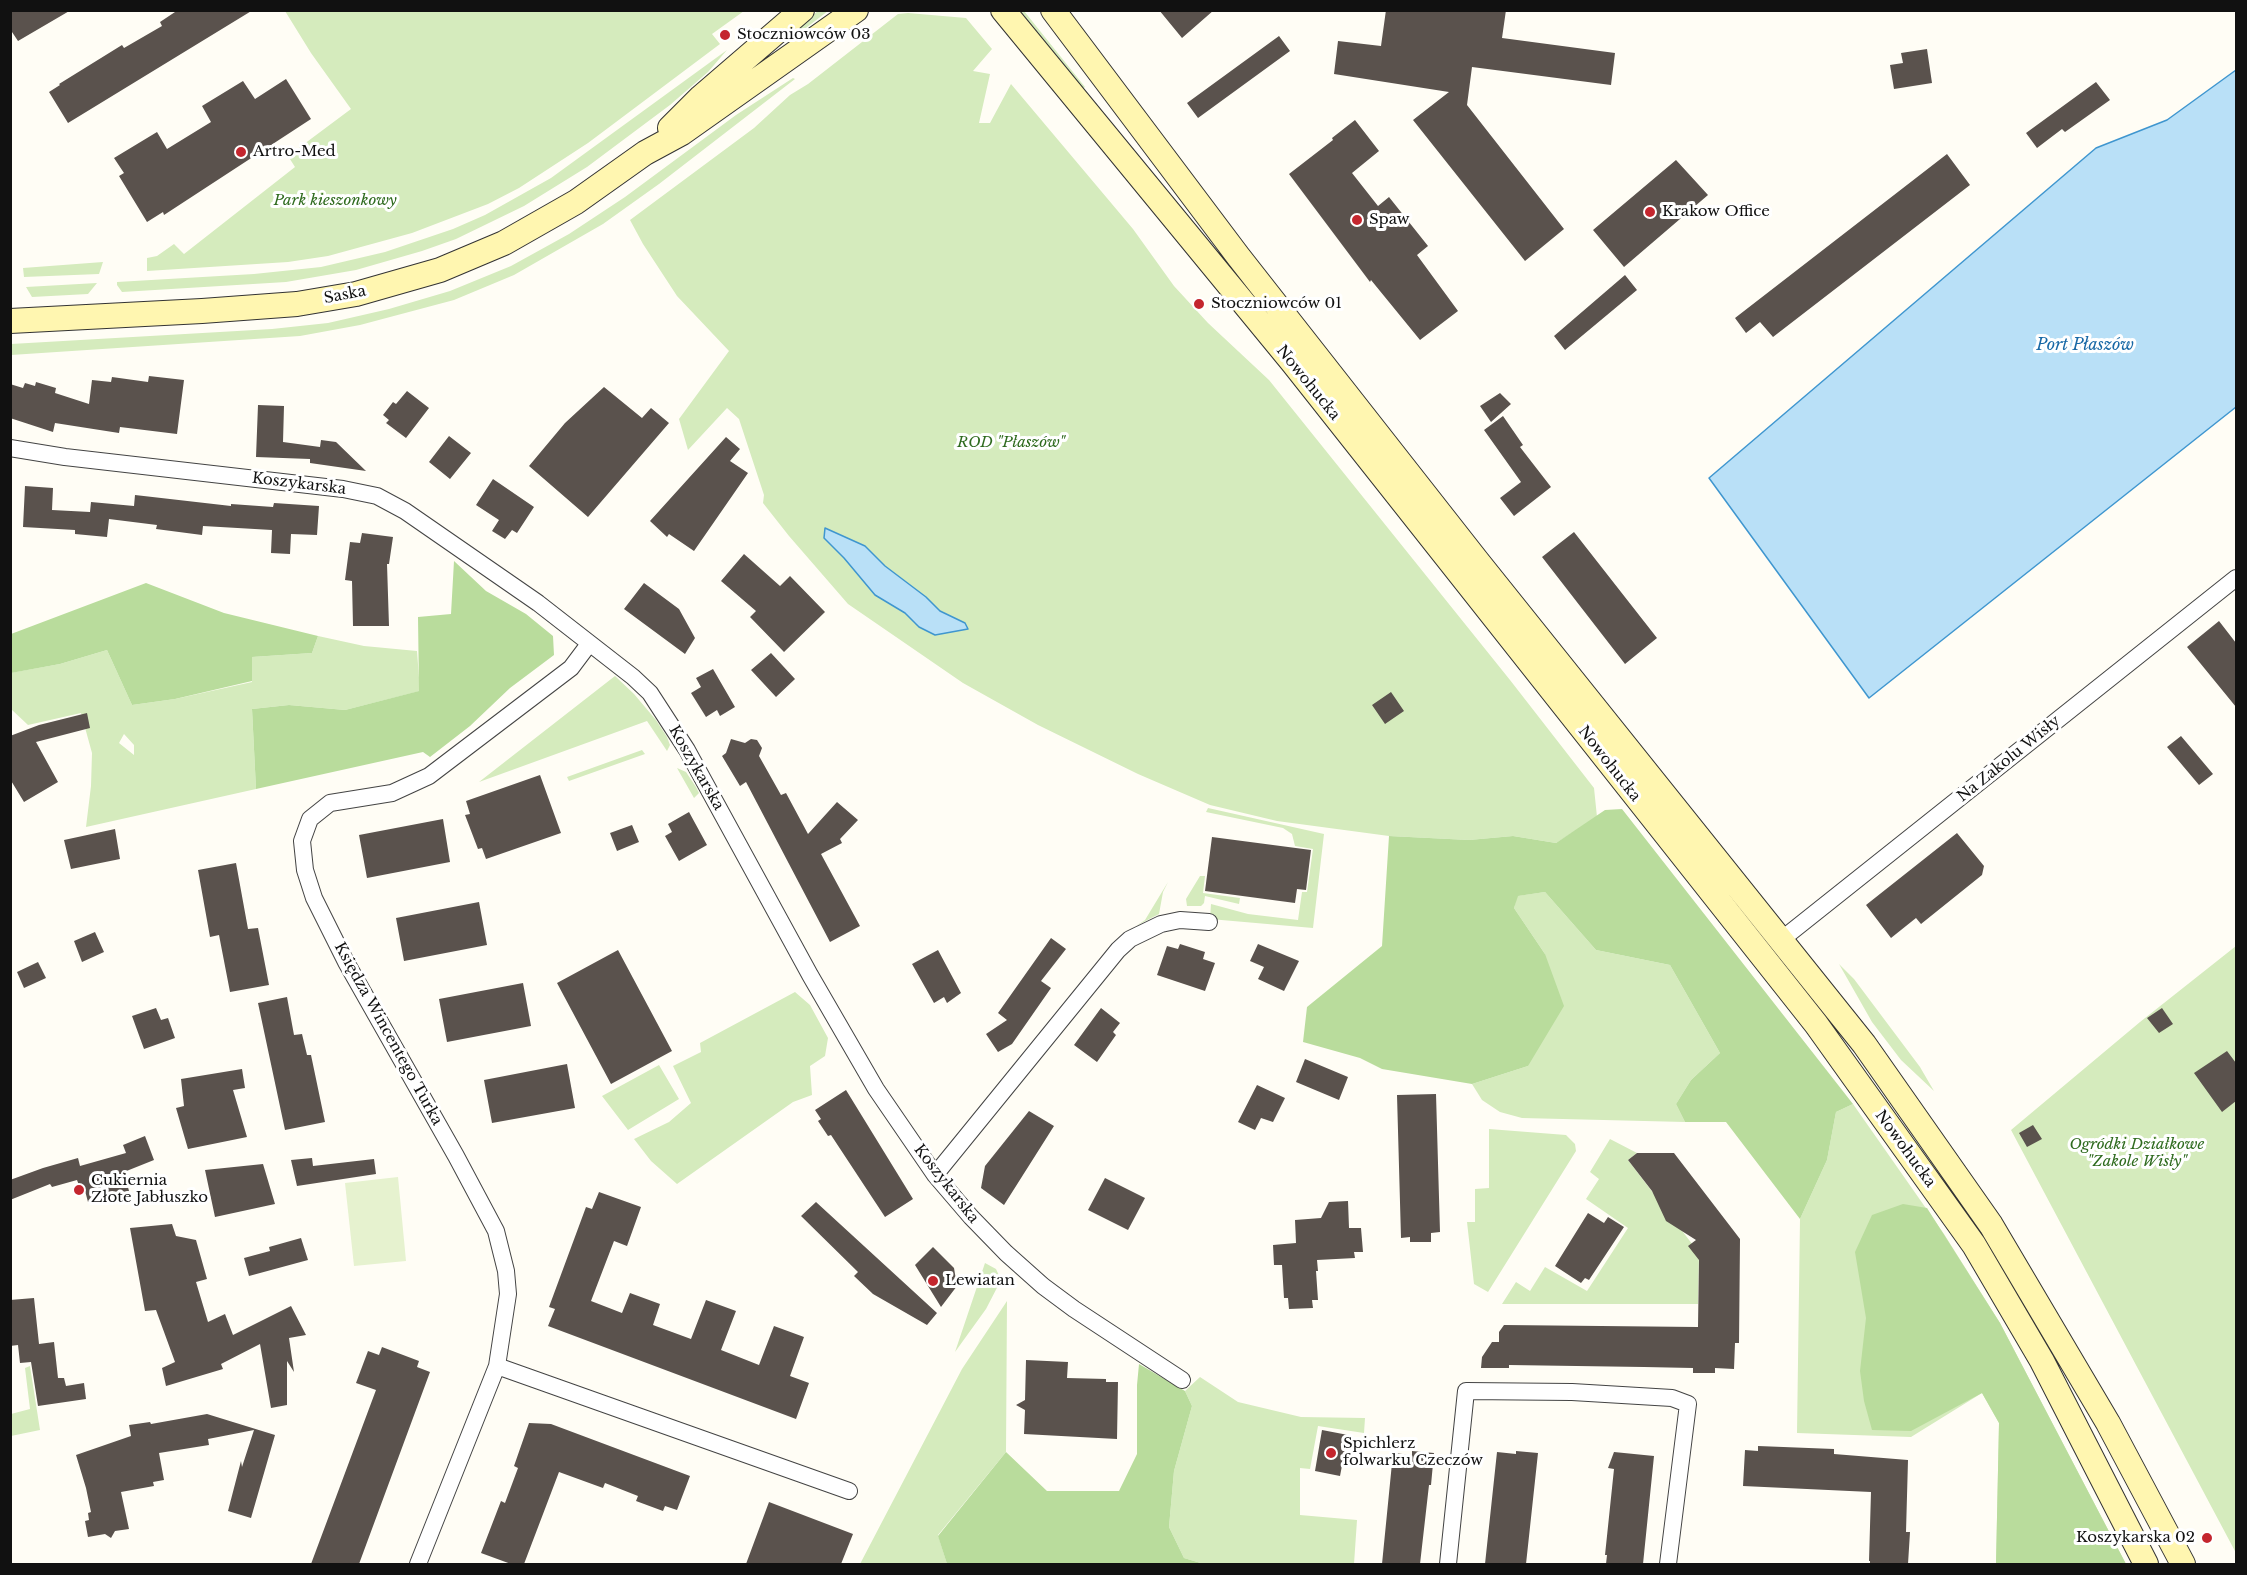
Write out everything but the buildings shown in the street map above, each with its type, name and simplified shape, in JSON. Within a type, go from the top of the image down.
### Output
[{"type":"main road","name":"Saska","points":[[645,153],[701,97],[802,10]]},
{"type":"main road","name":"Saska","points":[[10,321],[260,307],[330,299],[387,286],[449,266],[504,243],[576,202],[645,153],[682,133],[856,10]]},
{"type":"main road","name":"Nowohucka","points":[[1003,10],[1293,363],[1816,1024],[1974,1245],[2042,1361],[2146,1564]]},
{"type":"main road","name":"Nowohucka","points":[[1053,10],[1238,256],[1864,1044],[1991,1225],[2108,1423],[2183,1564]]},
{"type":"street","name":"Koszykarska","points":[[10,448],[65,457],[343,489],[377,496],[405,511],[538,603],[650,693],[664,713],[687,750],[814,984],[876,1089],[936,1175],[978,1224],[1043,1286],[1083,1316],[1182,1380]]},
{"type":"street","name":"Na Zakolu Wisły","points":[[1781,940],[2236,578]]},
{"type":"street","name":"Księdza Wincentego Turka","points":[[418,1564],[496,1366],[508,1294],[503,1255],[496,1231],[314,898],[305,870],[302,841],[309,819],[330,802],[392,793],[429,776],[571,668],[589,644]]},
{"type":"street","points":[[936,1175],[1118,950],[1130,939],[1161,924],[1180,920],[1209,922]]},
{"type":"street","points":[[496,1366],[849,1491]]},
{"type":"street","points":[[1448,1564],[1466,1391],[1572,1392],[1672,1398],[1688,1404],[1668,1564]]},
{"type":"green space","name":"Park kieszonkowy","points":[[285,11],[744,11],[712,34],[720,44],[588,143],[519,188],[488,204],[412,233],[328,256],[288,262],[147,271],[147,258],[157,256],[174,244],[184,254],[295,167],[288,156],[351,109],[311,53]]},
{"type":"green space","points":[[818,11],[828,11],[802,31],[797,31],[798,27]]},
{"type":"green space","points":[[1015,11],[1024,11],[1085,87],[1080,91]]},
{"type":"green space","name":"ROD \"Płaszów\"","points":[[898,14],[966,18],[992,49],[973,71],[990,74],[979,123],[990,123],[1011,84],[1133,229],[1174,286],[1208,323],[1269,380],[1510,680],[1594,788],[1597,817],[1556,843],[1513,836],[1469,840],[1389,836],[1277,821],[1210,805],[1138,774],[1038,725],[963,683],[848,604],[763,503],[764,495],[739,419],[727,408],[688,450],[679,419],[729,351],[677,296],[630,220],[754,128],[790,95],[808,84]]},
{"type":"green space","points":[[727,50],[708,72],[670,105],[587,167],[524,206],[456,239],[356,270],[286,282],[122,292],[117,285],[117,282],[254,274],[321,267],[385,252],[453,229],[485,215],[551,178]]},
{"type":"green space","points":[[793,78],[795,79],[659,184],[603,224],[514,275],[454,300],[360,325],[300,336],[11,355],[11,344],[272,329],[328,323],[389,309],[450,291],[511,266],[569,234],[625,197],[736,115]]},
{"type":"green space","points":[[103,262],[99,274],[24,277],[23,268]]},
{"type":"green space","points":[[97,283],[88,294],[32,297],[26,287]]},
{"type":"green space","points":[[454,561],[486,591],[526,614],[553,636],[554,655],[510,688],[470,726],[430,757],[423,752],[256,789],[252,709],[289,705],[345,710],[419,691],[418,617],[451,614]]},
{"type":"green space","points":[[146,583],[224,613],[318,636],[312,653],[252,657],[252,681],[175,699],[132,705],[107,650],[60,664],[11,673],[11,634]]},
{"type":"green space","points":[[318,636],[364,646],[417,651],[420,691],[345,710],[289,705],[252,709],[256,789],[86,827],[92,753],[81,713],[28,725],[11,709],[10,673],[60,664],[107,650],[132,705],[175,699],[252,682],[252,657],[312,653]],"holes":[[[124,734],[134,745],[134,755],[119,743]]]},
{"type":"green space","points":[[615,676],[656,720],[670,745],[667,751],[647,721],[479,782]]},
{"type":"green space","points":[[642,750],[645,754],[569,781],[567,777]]},
{"type":"green space","points":[[677,768],[686,772],[696,787],[699,793],[694,798]]},
{"type":"green space","points":[[1208,808],[1324,834],[1313,928],[1210,919],[1211,904],[1248,914],[1298,920],[1302,892],[1307,892],[1313,849],[1295,846],[1292,834],[1283,828],[1206,812]]},
{"type":"green space","points":[[1622,809],[1853,1104],[1836,1112],[1827,1160],[1800,1219],[1726,1122],[1685,1122],[1676,1104],[1691,1080],[1720,1053],[1670,965],[1596,950],[1545,892],[1518,896],[1514,908],[1545,954],[1564,1006],[1528,1066],[1472,1084],[1382,1069],[1360,1058],[1303,1042],[1307,1007],[1382,946],[1389,836],[1469,840],[1513,836],[1556,843],[1605,810]]},
{"type":"green space","points":[[1200,876],[1205,876],[1203,893],[1240,898],[1239,904],[1205,896],[1201,906],[1187,906],[1186,899]]},
{"type":"green space","points":[[1168,882],[1163,892],[1159,914],[1136,926],[1145,920]]},
{"type":"green space","points":[[1545,892],[1596,950],[1670,965],[1720,1053],[1691,1080],[1676,1104],[1685,1122],[1522,1118],[1500,1112],[1482,1100],[1472,1084],[1528,1066],[1545,954],[1514,908],[1517,896]]},
{"type":"green space","name":"Ogródki Działkowe \"Zakole Wisły\"","points":[[2236,946],[2236,1553],[2011,1130],[2140,1022]]},
{"type":"green space","points":[[1839,964],[1854,979],[1920,1067],[1934,1091],[1901,1060],[1872,1022]]},
{"type":"green space","points":[[795,992],[810,1005],[828,1038],[825,1056],[810,1066],[812,1095],[793,1102],[677,1184],[651,1161],[634,1139],[669,1122],[691,1103],[673,1066],[701,1052],[700,1043]]},
{"type":"green space","points":[[659,1065],[679,1099],[628,1130],[602,1096]]},
{"type":"green space","points":[[1853,1104],[1944,1234],[2000,1323],[2126,1564],[1996,1564],[1999,1423],[1982,1393],[1911,1437],[1797,1433],[1800,1219],[1827,1160],[1836,1112]]},
{"type":"green space","points":[[1489,1129],[1566,1135],[1575,1144],[1576,1151],[1488,1292],[1474,1284],[1467,1222],[1475,1222],[1475,1189],[1489,1188]]},
{"type":"green space","points":[[1610,1139],[1637,1153],[1628,1160],[1699,1253],[1698,1304],[1502,1304],[1516,1282],[1530,1291],[1545,1267],[1587,1291],[1628,1228],[1586,1199],[1599,1179],[1590,1172]]},
{"type":"green space","points":[[398,1177],[406,1261],[354,1266],[345,1183]]},
{"type":"green space","points":[[1903,1204],[1927,1208],[2000,1323],[2126,1564],[1996,1564],[1999,1423],[1982,1393],[1911,1431],[1872,1430],[1864,1401],[1860,1371],[1866,1318],[1855,1252],[1872,1215]]},
{"type":"green space","points":[[985,1263],[996,1269],[1001,1280],[986,1309],[955,1352]]},
{"type":"green space","points":[[1007,1301],[1006,1452],[938,1535],[947,1564],[860,1564],[962,1369]]},
{"type":"green space","points":[[1139,1364],[1185,1391],[1192,1406],[1174,1471],[1169,1527],[1184,1558],[1204,1564],[947,1564],[938,1536],[1006,1452],[1047,1491],[1119,1491],[1137,1454]]},
{"type":"green space","points":[[30,1366],[40,1430],[11,1436],[11,1414],[30,1409],[25,1368]]},
{"type":"green space","points":[[1200,1377],[1238,1402],[1301,1417],[1365,1418],[1364,1433],[1318,1426],[1310,1469],[1300,1468],[1300,1515],[1357,1520],[1354,1564],[1204,1564],[1184,1558],[1169,1527],[1174,1471],[1192,1406],[1185,1391]]},
{"type":"water","name":"Port Płaszów","points":[[2236,70],[2236,407],[1869,698],[1709,478],[2096,148],[2167,120]]},
{"type":"water","points":[[825,528],[865,546],[885,566],[926,597],[940,611],[965,623],[968,629],[935,635],[919,627],[905,613],[875,595],[824,538]]},
{"type":"place","name":"Stoczniowców 03","points":[[725,35]]},
{"type":"place","name":"Artro-Med","points":[[241,152]]},
{"type":"place","name":"Krakow Office","points":[[1650,212]]},
{"type":"place","name":"Spaw","points":[[1357,220]]},
{"type":"place","name":"Stoczniowców 01","points":[[1199,304]]},
{"type":"place","name":"Cukiernia Złote Jabłuszko","points":[[79,1190]]},
{"type":"place","name":"Lewiatan","points":[[933,1281]]},
{"type":"place","name":"Spichlerz folwarku Czeczów","points":[[1331,1453]]},
{"type":"place","name":"Koszykarska 02","points":[[2207,1538]]}]
